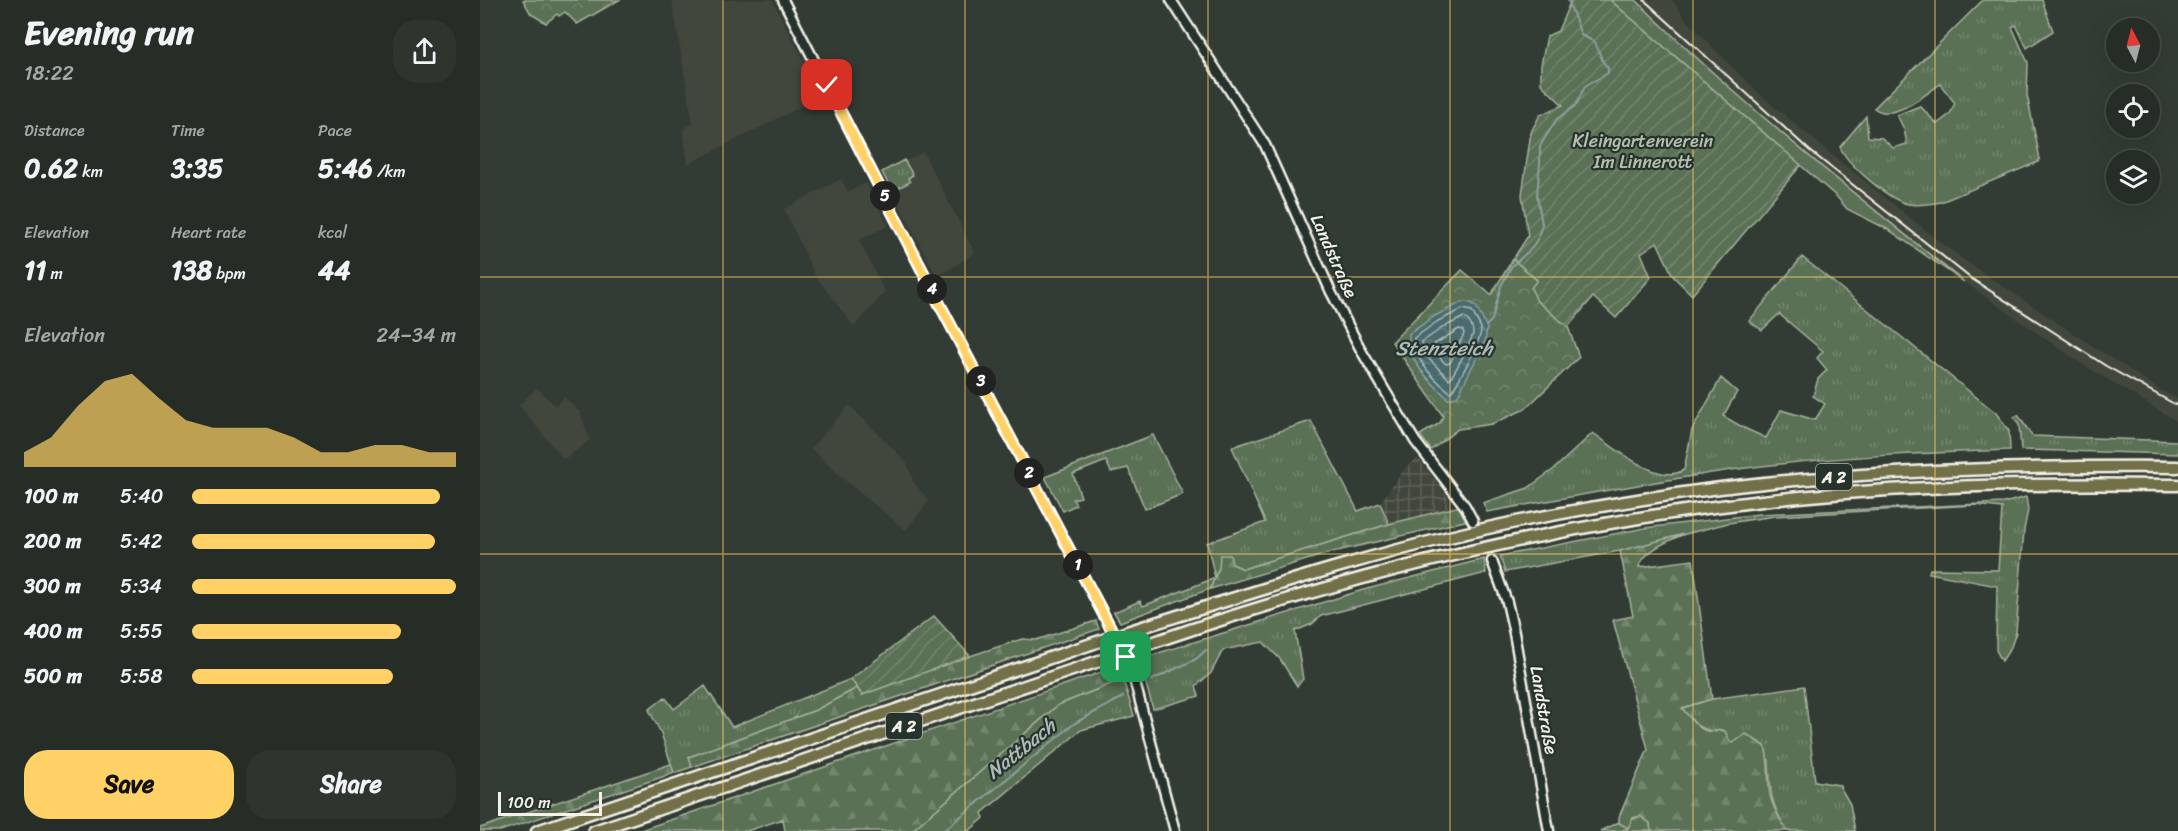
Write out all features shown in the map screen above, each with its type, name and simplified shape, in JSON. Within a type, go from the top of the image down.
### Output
[{"type":"highway","name":"A 2","points":[[537,831],[1127,632],[1299,577],[1418,545],[1530,519],[1639,500],[1763,483],[1892,472],[2007,467],[2178,467]]},
{"type":"highway","name":"A 2","points":[[594,831],[1303,594],[1415,564],[1532,537],[1641,517],[1763,500],[1892,489],[2022,485],[2178,485]]},
{"type":"main road","points":[[783,0],[939,303],[1126,657],[1175,831]]},
{"type":"main road","name":"Landstraße","points":[[1171,0],[1265,144],[1331,292],[1362,352],[1415,441],[1465,506],[1473,521]]},
{"type":"main road","name":"Landstraße","points":[[1492,561],[1507,602],[1514,633],[1549,831]]},
{"type":"shaded area","points":[[672,0],[772,0],[822,96],[688,164],[683,129],[693,124]]},
{"type":"shaded area","points":[[1636,0],[1672,0],[1684,17],[1764,98],[1935,238],[2062,326],[2178,399],[2178,422],[2082,364],[1964,282],[1821,167],[1702,64]]},
{"type":"shaded area","points":[[923,152],[975,253],[937,277],[892,191],[910,182],[908,178],[912,175],[904,160]]},
{"type":"shaded area","points":[[841,179],[848,192],[866,183],[888,226],[859,240],[885,292],[854,327],[815,275],[784,209]]},
{"type":"shaded area","points":[[537,388],[555,406],[564,397],[580,412],[590,440],[568,457],[563,459],[519,405]]},
{"type":"shaded area","points":[[849,405],[907,463],[914,483],[929,501],[906,530],[855,489],[811,449]]},
{"type":"shaded area","points":[[1418,458],[1445,492],[1453,508],[1389,524],[1380,503],[1406,467]]},
{"type":"green space","points":[[523,0],[619,0],[577,24],[565,12],[559,16],[557,14],[546,23],[531,14]]},
{"type":"green space","name":"Kleingartenverein Im Linnerott","points":[[1571,0],[1610,0],[1801,165],[1692,295],[1673,276],[1657,242],[1641,253],[1651,277],[1616,318],[1593,297],[1568,327],[1537,301],[1531,288],[1537,280],[1513,259],[1528,236],[1522,195],[1531,132],[1540,115],[1563,105],[1541,84],[1541,65],[1547,36],[1558,31]]},
{"type":"green space","points":[[1610,0],[1636,0],[1756,110],[1964,282],[1889,230],[1847,209],[1837,197]]},
{"type":"green space","points":[[1983,0],[2042,0],[2053,31],[2027,48],[2016,25],[2012,27],[2028,63],[2027,95],[2040,159],[2038,162],[1941,202],[1916,205],[1900,201],[1880,189],[1851,163],[1840,147],[1866,116],[1868,137],[1882,138],[1893,148],[1907,144],[1904,129],[1897,115],[1920,106],[1937,124],[1950,114],[1955,103],[1940,84],[1899,110],[1881,112],[1874,108]]},
{"type":"green space","points":[[904,160],[913,175],[908,178],[910,182],[892,191],[882,172]]},
{"type":"green space","points":[[1802,257],[1996,413],[2009,431],[2010,450],[1874,456],[1738,469],[1487,512],[1483,503],[1528,488],[1554,469],[1593,433],[1649,469],[1673,474],[1684,470],[1692,430],[1721,378],[1737,392],[1723,416],[1766,438],[1781,410],[1815,420],[1825,404],[1813,396],[1818,379],[1827,370],[1817,358],[1823,351],[1779,314],[1762,330],[1749,321]]},
{"type":"green space","points":[[1513,259],[1537,280],[1537,301],[1568,327],[1579,357],[1525,409],[1492,424],[1458,429],[1431,450],[1420,435],[1440,423],[1443,416],[1392,342],[1462,270],[1491,295]]},
{"type":"green space","points":[[2018,415],[2032,436],[2178,441],[2178,454],[2021,450],[2019,425],[2014,417]]},
{"type":"green space","points":[[1311,421],[1358,511],[1380,503],[1389,524],[1243,569],[1232,564],[1219,568],[1215,578],[1207,543],[1265,522],[1232,447]]},
{"type":"green space","points":[[1153,435],[1183,494],[1145,509],[1128,468],[1111,472],[1106,461],[1073,474],[1081,497],[1073,499],[1076,505],[1063,511],[1045,477]]},
{"type":"green space","points":[[2026,497],[2028,510],[2024,530],[2016,632],[2011,647],[2002,661],[1996,650],[1997,586],[1929,573],[1930,569],[1998,570],[2002,508],[1976,505],[1775,516],[1728,523],[1620,551],[1505,572],[1500,556],[1645,528],[1759,514],[2004,503]]},
{"type":"green space","points":[[1460,506],[1469,520],[1333,552],[1210,589],[1219,568],[1220,555],[1230,555],[1232,564],[1243,569],[1389,524]]},
{"type":"green space","points":[[1684,534],[1651,551],[1639,567],[1693,560],[1712,699],[1682,708],[1703,729],[1714,732],[1725,731],[1730,742],[1733,743],[1746,734],[1765,746],[1771,800],[1787,831],[1651,831],[1650,823],[1640,816],[1633,818],[1628,828],[1619,823],[1619,817],[1648,749],[1613,620],[1633,616],[1620,551]]},
{"type":"green space","points":[[1484,559],[1486,573],[1321,616],[1312,624],[1295,631],[1303,679],[1297,686],[1280,659],[1263,642],[1223,650],[1211,673],[1196,686],[1199,696],[1153,709],[1139,659],[1363,590]]},
{"type":"green space","points":[[1215,578],[1210,589],[1120,622],[1114,612],[1140,601],[1143,606]]},
{"type":"green space","points":[[934,616],[970,656],[862,695],[851,679]]},
{"type":"green space","points":[[1096,621],[1099,629],[692,767],[689,757],[816,710],[857,688],[862,695],[924,671],[1022,639],[1036,640]]},
{"type":"green space","points":[[1119,666],[1123,679],[1058,705],[911,831],[785,831],[783,819],[747,831],[638,831]]},
{"type":"green space","points":[[851,679],[857,688],[816,710],[689,757],[692,767],[674,773],[661,733],[649,710],[665,697],[674,709],[705,686],[732,727]]},
{"type":"green space","points":[[1123,679],[1134,716],[1081,730],[982,813],[984,818],[969,831],[911,831],[1058,705]]},
{"type":"green space","points":[[1804,686],[1815,781],[1839,785],[1850,804],[1855,831],[1787,831],[1777,813],[1772,797],[1769,760],[1730,742],[1720,730],[1713,732],[1695,725],[1682,708],[1712,699]]},
{"type":"green space","points":[[671,764],[674,773],[500,831],[480,831],[480,828]]},
{"type":"green space","points":[[1640,816],[1650,823],[1651,831],[1628,831],[1627,828],[1622,831],[1600,831],[1619,822]]},
{"type":"water","name":"Stenzteich","points":[[1462,302],[1476,306],[1487,328],[1485,341],[1457,397],[1448,399],[1427,378],[1416,362],[1409,344],[1409,334],[1435,316]]},
{"type":"waterway","name":"Nattbach","points":[[1486,326],[1492,320],[1501,286],[1511,267],[1531,249],[1538,238],[1542,224],[1537,195],[1540,146],[1556,120],[1576,105],[1585,86],[1608,73],[1608,68],[1595,42],[1581,35],[1568,0]]},
{"type":"waterway","name":"Nattbach","points":[[1152,680],[1196,659],[1206,650]]},
{"type":"waterway","name":"Nattbach","points":[[943,831],[1075,723],[1123,697]]},
{"type":"tunnel","points":[[1473,521],[1492,561]]},
{"type":"railway","points":[[1644,0],[1809,150],[1969,277],[2106,366],[2178,406]]},
{"type":"route","points":[[827,85],[1126,657]]}]
